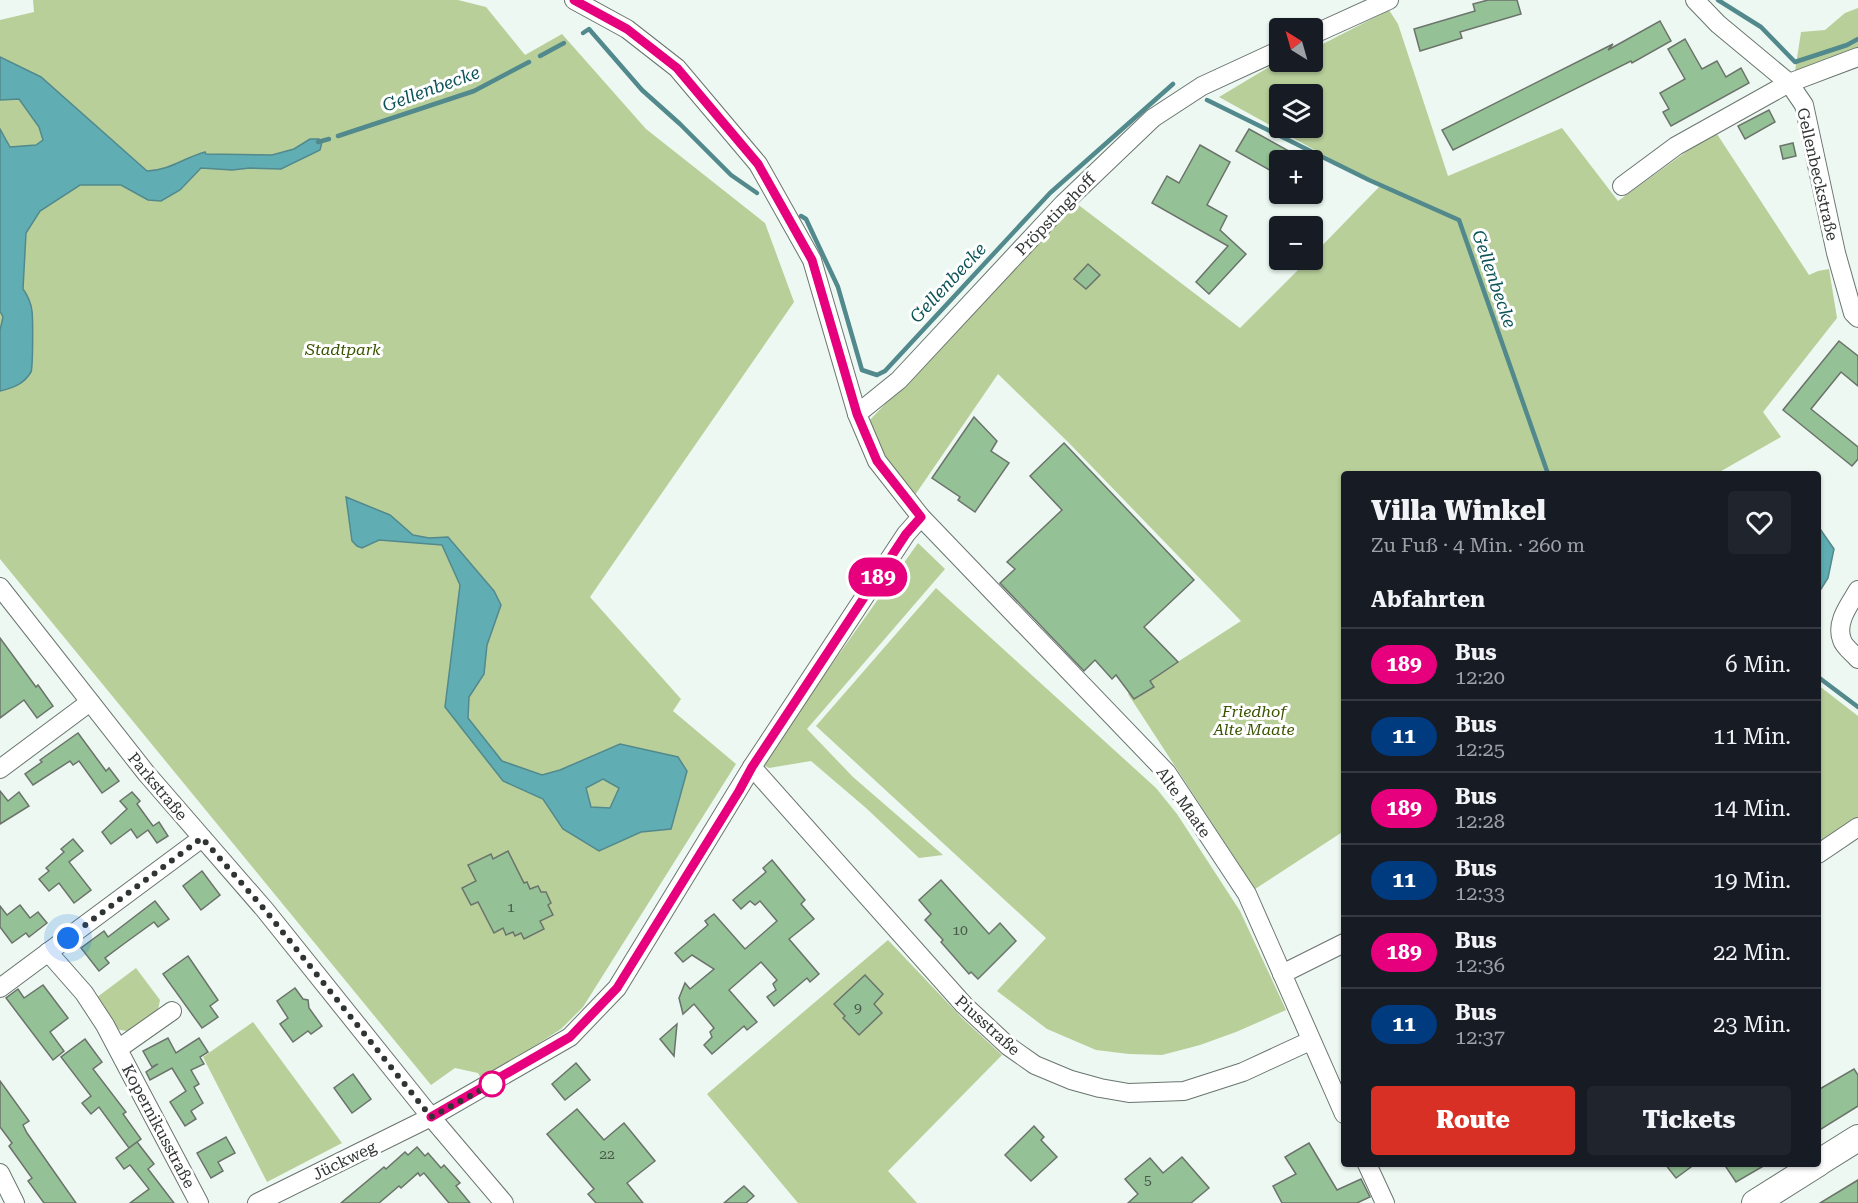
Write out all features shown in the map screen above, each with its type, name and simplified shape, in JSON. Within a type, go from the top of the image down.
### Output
[{"type":"street","name":"Alte Maate","points":[[574,0],[627,29],[677,68],[758,164],[812,260],[857,414],[877,461],[921,517],[1167,773],[1247,894],[1341,1108]]},
{"type":"street","points":[[1323,30],[1389,0]]},
{"type":"street","points":[[1695,0],[1718,24],[1789,83]]},
{"type":"street","name":"Pröpstinghoff","points":[[857,414],[899,380],[1064,204],[1153,118],[1202,86],[1269,55]]},
{"type":"street","points":[[1622,186],[1676,146],[1789,83],[1858,57]]},
{"type":"street","name":"Gellenbeckstraße","points":[[1789,83],[1804,105],[1839,264],[1852,313],[1858,318]]},
{"type":"street","name":"Jückweg","points":[[257,1203],[431,1117],[570,1037],[617,988],[752,767],[906,534],[921,517]]},
{"type":"street","name":"Parkstraße","points":[[0,587],[146,773],[265,910],[431,1117],[504,1203]]},
{"type":"street","points":[[1858,590],[1840,627],[1842,642],[1858,659]]},
{"type":"street","points":[[0,769],[90,702]]},
{"type":"street","name":"Piusstraße","points":[[752,767],[964,1005],[1008,1046],[1035,1065],[1071,1080],[1100,1088],[1129,1093],[1184,1091],[1243,1072],[1310,1041]]},
{"type":"street","points":[[1821,853],[1858,827]]},
{"type":"street","points":[[0,988],[202,838]]},
{"type":"street","points":[[1282,974],[1341,944]]},
{"type":"street","name":"Kopernikusstraße","points":[[48,952],[84,993],[118,1049],[199,1203]]},
{"type":"street","name":"Kopernikusstraße","points":[[118,1049],[172,1011]]},
{"type":"street","points":[[1821,1162],[1858,1138]]},
{"type":"street","points":[[1368,1167],[1385,1203]]},
{"type":"street","points":[[1755,1203],[1813,1167]]},
{"type":"street","points":[[0,1173],[15,1203]]},
{"type":"green space","name":"Stadtpark","points":[[33,0],[458,0],[486,7],[525,55],[562,34],[646,129],[765,223],[794,302],[590,597],[681,699],[673,711],[736,764],[583,1007],[561,1029],[482,1080],[478,1073],[455,1068],[431,1085],[0,559],[0,20],[34,12]]},
{"type":"green space","points":[[1858,8],[1858,49],[1795,71],[1801,32],[1825,30],[1845,13]]},
{"type":"green space","name":"Friedhof Alte Maate","points":[[1389,10],[1398,24],[1448,176],[1562,128],[1618,201],[1715,131],[1809,275],[1829,269],[1837,318],[1763,412],[1781,437],[1721,471],[1341,471],[1341,833],[1255,889],[1128,694],[1241,621],[1069,443],[998,374],[915,495],[880,452],[868,422],[1076,203],[1240,328],[1298,270],[1323,270],[1323,245],[1380,186],[1323,154],[1323,150],[1315,150],[1293,138],[1323,138],[1323,84],[1269,84],[1269,125],[1219,97],[1269,67],[1269,72],[1323,72],[1323,44]]},
{"type":"green space","points":[[918,543],[945,569],[807,729],[853,777],[943,855],[919,858],[811,761],[769,768],[761,764]]},
{"type":"green space","points":[[936,588],[1156,788],[1177,814],[1240,911],[1286,1010],[1200,1045],[1162,1055],[1129,1054],[1096,1050],[1047,1029],[997,991],[1046,938],[816,726]]},
{"type":"green space","points":[[1821,687],[1858,716],[1858,820],[1821,845]]},
{"type":"green space","points":[[888,940],[962,1018],[1002,1055],[888,1171],[917,1203],[798,1203],[707,1094]]},
{"type":"green space","points":[[136,968],[160,1000],[157,1015],[132,1032],[116,1029],[96,998]]},
{"type":"green space","points":[[253,1022],[342,1143],[267,1182],[203,1057]]},
{"type":"water","points":[[0,57],[41,77],[147,171],[170,166],[205,152],[206,154],[272,155],[294,149],[310,139],[319,139],[322,142],[320,150],[281,169],[201,168],[180,190],[161,201],[148,200],[121,185],[80,185],[40,211],[26,233],[23,289],[32,311],[31,372],[18,385],[0,391],[0,330],[3,317],[0,311],[0,129],[10,147],[36,145],[43,140],[39,127],[19,99],[0,100]]},
{"type":"water","points":[[346,497],[390,515],[413,535],[429,538],[448,537],[494,591],[501,605],[487,645],[484,674],[469,697],[468,718],[502,761],[542,775],[560,770],[620,744],[678,757],[687,771],[671,829],[641,832],[599,851],[563,829],[543,799],[503,781],[445,707],[460,585],[442,545],[379,540],[362,548],[352,541]],"holes":[[[603,779],[619,788],[610,808],[591,807],[586,788]]]},
{"type":"water","points":[[1821,530],[1834,549],[1828,578],[1821,589]]},
{"type":"building","points":[[1488,0],[1517,0],[1521,14],[1460,32],[1462,38],[1420,51],[1414,29],[1475,11],[1473,4]]},
{"type":"building","points":[[1660,21],[1671,41],[1632,63],[1631,61],[1453,150],[1442,130],[1613,44],[1608,50]]},
{"type":"building","points":[[1685,39],[1702,69],[1717,61],[1726,77],[1741,68],[1749,83],[1671,126],[1663,112],[1669,109],[1660,93],[1685,79],[1668,49]]},
{"type":"building","points":[[1769,110],[1775,122],[1745,139],[1738,126]]},
{"type":"building","points":[[1249,129],[1287,150],[1269,150],[1269,170],[1236,151]]},
{"type":"building","points":[[1793,143],[1796,156],[1783,159],[1780,146]]},
{"type":"building","points":[[1200,145],[1230,162],[1207,205],[1227,216],[1220,230],[1246,254],[1209,294],[1196,282],[1228,246],[1152,203],[1167,176],[1179,183]]},
{"type":"building","points":[[1088,264],[1100,275],[1086,289],[1074,279]]},
{"type":"building","points":[[1839,341],[1858,356],[1858,386],[1841,372],[1811,409],[1858,447],[1858,459],[1852,466],[1783,410]]},
{"type":"building","points":[[974,417],[997,441],[991,451],[1009,463],[975,512],[958,500],[960,497],[932,478]]},
{"type":"building","points":[[1064,443],[1194,580],[1144,627],[1178,662],[1150,681],[1154,687],[1134,699],[1116,675],[1112,679],[1095,660],[1084,671],[1000,583],[1015,569],[1007,562],[1062,510],[1030,476]]},
{"type":"building","points":[[0,638],[53,706],[37,718],[24,700],[0,718]]},
{"type":"building","points":[[78,733],[106,771],[109,768],[119,781],[102,793],[79,761],[73,765],[70,761],[33,785],[25,774],[42,762],[40,760]]},
{"type":"building","points":[[0,791],[8,801],[19,792],[29,806],[0,824]]},
{"type":"building","points":[[132,792],[140,801],[137,804],[153,826],[159,822],[168,836],[157,843],[148,830],[137,838],[131,829],[111,844],[102,832],[127,809],[120,801]]},
{"type":"building","points":[[73,839],[83,851],[69,862],[91,890],[74,903],[59,883],[49,891],[39,879],[49,871],[46,868],[64,852],[61,849]]},
{"type":"building","points":[[508,851],[524,883],[527,882],[530,889],[538,886],[541,892],[546,892],[551,903],[548,905],[553,915],[540,921],[544,929],[524,939],[521,933],[515,936],[513,932],[506,935],[503,928],[494,933],[478,902],[471,905],[462,888],[476,881],[468,865],[491,854],[493,859]]},
{"type":"building","points":[[772,860],[805,900],[801,904],[814,919],[789,939],[819,974],[810,982],[807,978],[774,1006],[767,997],[776,990],[773,984],[777,980],[761,962],[729,990],[757,1022],[747,1030],[744,1026],[712,1054],[704,1045],[712,1037],[710,1032],[714,1028],[694,1004],[683,1014],[679,998],[685,983],[690,989],[714,969],[692,955],[683,962],[675,953],[708,925],[705,921],[714,914],[745,949],[777,921],[760,901],[755,905],[750,901],[741,909],[733,900],[766,872],[763,868]]},
{"type":"building","points":[[202,871],[220,895],[201,910],[183,886]]},
{"type":"building","points":[[941,880],[989,934],[1000,923],[1016,941],[978,979],[971,972],[969,974],[925,920],[931,914],[919,900]]},
{"type":"building","points":[[155,901],[169,919],[158,927],[154,922],[125,943],[105,958],[109,963],[99,971],[81,948],[104,931],[108,937]]},
{"type":"building","points":[[20,905],[30,918],[38,912],[47,923],[29,937],[26,933],[12,943],[0,927],[0,906],[7,915]]},
{"type":"building","points":[[188,956],[218,1000],[210,1006],[218,1017],[202,1028],[163,974]]},
{"type":"building","points":[[865,975],[883,994],[874,1004],[882,1013],[859,1035],[834,1004]]},
{"type":"building","points":[[43,985],[68,1018],[50,1032],[64,1051],[53,1060],[6,998],[18,989],[24,998]]},
{"type":"building","points":[[295,988],[303,999],[308,1000],[309,1008],[322,1026],[311,1034],[308,1031],[293,1042],[280,1024],[288,1018],[277,1001]]},
{"type":"building","points":[[677,1024],[674,1056],[660,1039]]},
{"type":"building","points":[[168,1038],[176,1053],[199,1038],[208,1052],[200,1057],[204,1064],[191,1070],[199,1084],[194,1087],[203,1103],[191,1111],[196,1119],[185,1126],[170,1102],[186,1091],[172,1068],[150,1080],[146,1072],[158,1064],[152,1067],[143,1051]]},
{"type":"building","points":[[85,1039],[102,1062],[93,1069],[126,1112],[123,1114],[141,1139],[129,1148],[99,1107],[91,1114],[82,1103],[91,1096],[61,1057]]},
{"type":"building","points":[[576,1063],[590,1080],[565,1100],[552,1084]]},
{"type":"building","points":[[1854,1069],[1858,1075],[1858,1106],[1821,1129],[1821,1088]]},
{"type":"building","points":[[353,1074],[371,1099],[352,1113],[334,1088]]},
{"type":"building","points":[[0,1081],[29,1121],[23,1125],[27,1133],[76,1203],[44,1203],[28,1181],[32,1178],[9,1146],[12,1143],[0,1127]]},
{"type":"building","points":[[577,1109],[604,1140],[624,1123],[655,1161],[627,1183],[643,1203],[596,1203],[588,1194],[594,1189],[547,1134]]},
{"type":"building","points":[[1034,1126],[1044,1137],[1041,1140],[1057,1157],[1031,1181],[1005,1155]]},
{"type":"building","points":[[226,1137],[235,1153],[218,1162],[223,1171],[211,1178],[197,1153]]},
{"type":"building","points":[[137,1142],[154,1164],[148,1169],[174,1203],[130,1203],[149,1189],[130,1165],[124,1169],[116,1158]]},
{"type":"building","points":[[1309,1143],[1337,1190],[1361,1179],[1370,1197],[1357,1203],[1282,1203],[1273,1186],[1296,1174],[1285,1157]]},
{"type":"building","points":[[417,1147],[425,1156],[428,1153],[441,1168],[444,1165],[460,1183],[456,1186],[470,1203],[449,1203],[424,1173],[420,1176],[418,1173],[379,1203],[341,1203],[384,1167],[386,1169],[405,1152],[408,1155]]},
{"type":"building","points":[[1182,1157],[1209,1188],[1191,1203],[1128,1203],[1138,1194],[1125,1179],[1150,1158],[1163,1173]]},
{"type":"building","points":[[1667,1167],[1691,1167],[1676,1178]]},
{"type":"building","points":[[1726,1167],[1762,1167],[1736,1182]]},
{"type":"building","points":[[1858,1180],[1858,1203],[1820,1203]]},
{"type":"building","points":[[744,1186],[754,1196],[746,1203],[724,1203]]},
{"type":"waterway","points":[[1718,0],[1761,27],[1795,62],[1847,45],[1858,39]]},
{"type":"waterway","name":"Gellenbecke","points":[[583,33],[589,29],[642,90],[731,175],[757,193]]},
{"type":"waterway","name":"Gellenbecke","points":[[540,56],[564,43]]},
{"type":"waterway","name":"Gellenbecke","points":[[338,136],[474,91],[529,62]]},
{"type":"waterway","name":"Gellenbecke","points":[[801,216],[806,219],[838,287],[862,370],[877,375],[885,371],[1050,193],[1173,84]]},
{"type":"waterway","name":"Gellenbecke","points":[[1207,100],[1369,180],[1459,220],[1547,471]]},
{"type":"waterway","name":"Gellenbecke","points":[[318,142],[329,139]]},
{"type":"waterway","name":"Gellenbecke","points":[[1821,679],[1858,707]]},
{"type":"bus line","name":"189","points":[[431,1117],[570,1037],[617,988],[752,767],[906,534],[921,517],[877,461],[857,414],[812,260],[758,164],[677,68],[627,29],[574,0]]},
{"type":"route","points":[[68,938],[202,838],[265,910],[431,1117],[492,1084]]}]
